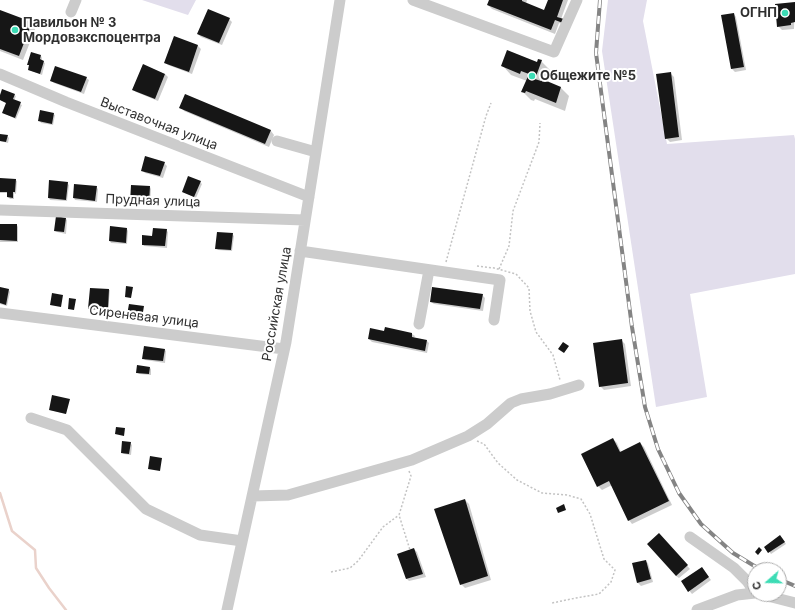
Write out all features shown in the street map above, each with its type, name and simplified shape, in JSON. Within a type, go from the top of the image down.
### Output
[{"type":"street","points":[[71,12],[76,0]]},
{"type":"street","name":"Российская улица","points":[[227,610],[284,349],[340,0]]},
{"type":"street","points":[[413,0],[554,52],[577,0]]},
{"type":"street","name":"Выставочная улица","points":[[0,74],[66,102],[309,197]]},
{"type":"street","points":[[276,141],[316,152]]},
{"type":"street","name":"Прудная улица","points":[[0,210],[305,220]]},
{"type":"street","points":[[300,251],[500,280],[494,320]]},
{"type":"street","points":[[419,324],[429,270]]},
{"type":"street","name":"Сиреневая улица","points":[[0,313],[284,349]]},
{"type":"street","points":[[252,496],[288,495],[404,462],[468,436],[487,424],[511,403],[521,399],[550,394],[579,385]]},
{"type":"street","points":[[31,418],[67,430],[146,509],[200,535],[242,541]]},
{"type":"street","points":[[690,537],[734,568],[747,581]]},
{"type":"street","points":[[697,610],[737,595],[747,594]]},
{"type":"path","points":[[444,272],[484,123],[491,103]]},
{"type":"path","points":[[499,269],[509,246],[513,211],[539,142],[540,122]]},
{"type":"path","points":[[474,266],[499,269],[516,274],[529,288],[530,311],[536,332],[553,355],[562,390]]},
{"type":"path","points":[[468,436],[484,444],[498,463],[517,480],[542,493],[567,495],[581,499],[590,514],[604,559],[615,570],[611,582],[599,594],[552,604]]},
{"type":"path","points":[[404,462],[411,476],[399,515],[410,550]]},
{"type":"path","points":[[331,572],[350,568],[358,561],[383,527],[399,515]]},
{"type":"shaded area","points":[[142,0],[196,0],[188,15]]},
{"type":"shaded area","points":[[608,0],[647,0],[643,21],[667,144],[794,135],[795,139],[795,274],[690,294],[707,397],[656,407],[602,51]]},
{"type":"building","points":[[489,0],[522,0],[544,10],[548,0],[563,0],[557,17],[564,19],[563,23],[555,20],[551,30],[487,5]]},
{"type":"building","name":"ОГНП","points":[[795,2],[795,22],[791,23],[791,25],[777,27],[775,4]]},
{"type":"building","points":[[208,9],[230,18],[219,43],[197,34]]},
{"type":"building","name":"Павильон № 3 Мордовэкспоцентра","points":[[0,10],[32,22],[19,56],[0,49]]},
{"type":"building","points":[[734,13],[744,67],[731,69],[721,15]]},
{"type":"building","points":[[174,36],[198,45],[189,72],[164,63]]},
{"type":"building","name":"Общежите №5","points":[[507,50],[537,62],[538,59],[542,60],[535,79],[541,81],[542,79],[561,87],[556,103],[526,91],[525,93],[521,92],[529,74],[521,71],[520,74],[501,66]]},
{"type":"building","points":[[31,52],[41,55],[40,59],[44,61],[40,74],[28,70],[29,65],[27,65]]},
{"type":"building","points":[[143,64],[165,74],[155,99],[132,90]]},
{"type":"building","points":[[55,66],[87,77],[81,92],[50,81]]},
{"type":"building","points":[[671,72],[679,137],[665,139],[656,74]]},
{"type":"building","points":[[2,89],[15,94],[13,99],[21,102],[15,118],[2,113],[6,103],[0,100]]},
{"type":"building","points":[[185,94],[271,130],[265,144],[179,108]]},
{"type":"building","points":[[40,110],[54,113],[52,124],[38,121]]},
{"type":"building","points":[[0,134],[8,135],[6,142],[0,141]]},
{"type":"building","points":[[145,156],[165,162],[160,176],[141,171]]},
{"type":"building","points":[[188,176],[201,181],[194,197],[182,192]]},
{"type":"building","points":[[0,178],[16,179],[13,198],[7,197],[7,192],[0,192]]},
{"type":"building","points":[[49,180],[68,182],[66,200],[48,198]]},
{"type":"building","points":[[74,184],[97,186],[95,201],[73,198]]},
{"type":"building","points":[[131,185],[150,186],[149,204],[130,203]]},
{"type":"building","points":[[56,216],[66,218],[64,232],[54,231]]},
{"type":"building","points":[[0,224],[17,224],[17,241],[0,240]]},
{"type":"building","points":[[110,226],[127,228],[126,243],[109,241]]},
{"type":"building","points":[[153,228],[167,229],[165,246],[142,245],[142,235],[152,236]]},
{"type":"building","points":[[217,232],[233,233],[231,250],[215,249]]},
{"type":"building","points":[[126,286],[133,287],[131,298],[125,297]]},
{"type":"building","points":[[0,287],[9,289],[6,305],[0,303]]},
{"type":"building","points":[[432,287],[483,294],[480,309],[430,302]]},
{"type":"building","points":[[90,288],[109,289],[108,310],[88,309]]},
{"type":"building","points":[[52,293],[63,295],[61,307],[50,305]]},
{"type":"building","points":[[69,298],[76,299],[74,310],[68,309]]},
{"type":"building","points":[[129,304],[144,306],[142,318],[127,315]]},
{"type":"building","points":[[385,327],[412,333],[412,337],[427,340],[425,351],[368,339],[370,328],[384,331]]},
{"type":"building","points":[[622,339],[628,383],[599,387],[593,343]]},
{"type":"building","points":[[563,342],[569,346],[564,353],[558,349]]},
{"type":"building","points":[[144,346],[165,349],[163,361],[142,359]]},
{"type":"building","points":[[137,365],[150,367],[149,374],[136,373]]},
{"type":"building","points":[[52,395],[70,399],[66,414],[49,410]]},
{"type":"building","points":[[116,427],[125,428],[124,436],[115,434]]},
{"type":"building","points":[[613,438],[620,452],[640,442],[669,501],[628,521],[609,481],[597,487],[581,454]]},
{"type":"building","points":[[122,441],[131,442],[129,454],[121,453]]},
{"type":"building","points":[[150,456],[162,458],[160,471],[148,469]]},
{"type":"building","points":[[465,499],[488,576],[460,585],[434,509]]},
{"type":"building","points":[[564,504],[566,510],[558,513],[556,508]]},
{"type":"building","points":[[659,533],[688,565],[676,576],[647,544]]},
{"type":"building","points":[[780,535],[785,542],[768,553],[764,547]]},
{"type":"building","points":[[759,547],[762,550],[758,555],[755,552]]},
{"type":"building","points":[[414,548],[423,574],[406,579],[397,554]]},
{"type":"building","points":[[646,560],[651,579],[637,583],[632,563]]},
{"type":"building","points":[[702,567],[709,577],[688,592],[681,581]]},
{"type":"waterway","points":[[0,493],[12,531],[35,550],[36,568],[66,610]]},
{"type":"railway","points":[[600,0],[596,53],[632,327],[645,407],[658,449],[679,493],[701,524],[733,553],[748,562]]},
{"type":"railway","points":[[787,582],[795,586]]},
{"type":"place","name":"ОГНП","points":[[785,13]]},
{"type":"place","name":"Павильон № 3 Мордовэкспоцентра","points":[[15,30]]},
{"type":"place","name":"Общежите №5","points":[[532,76]]}]
